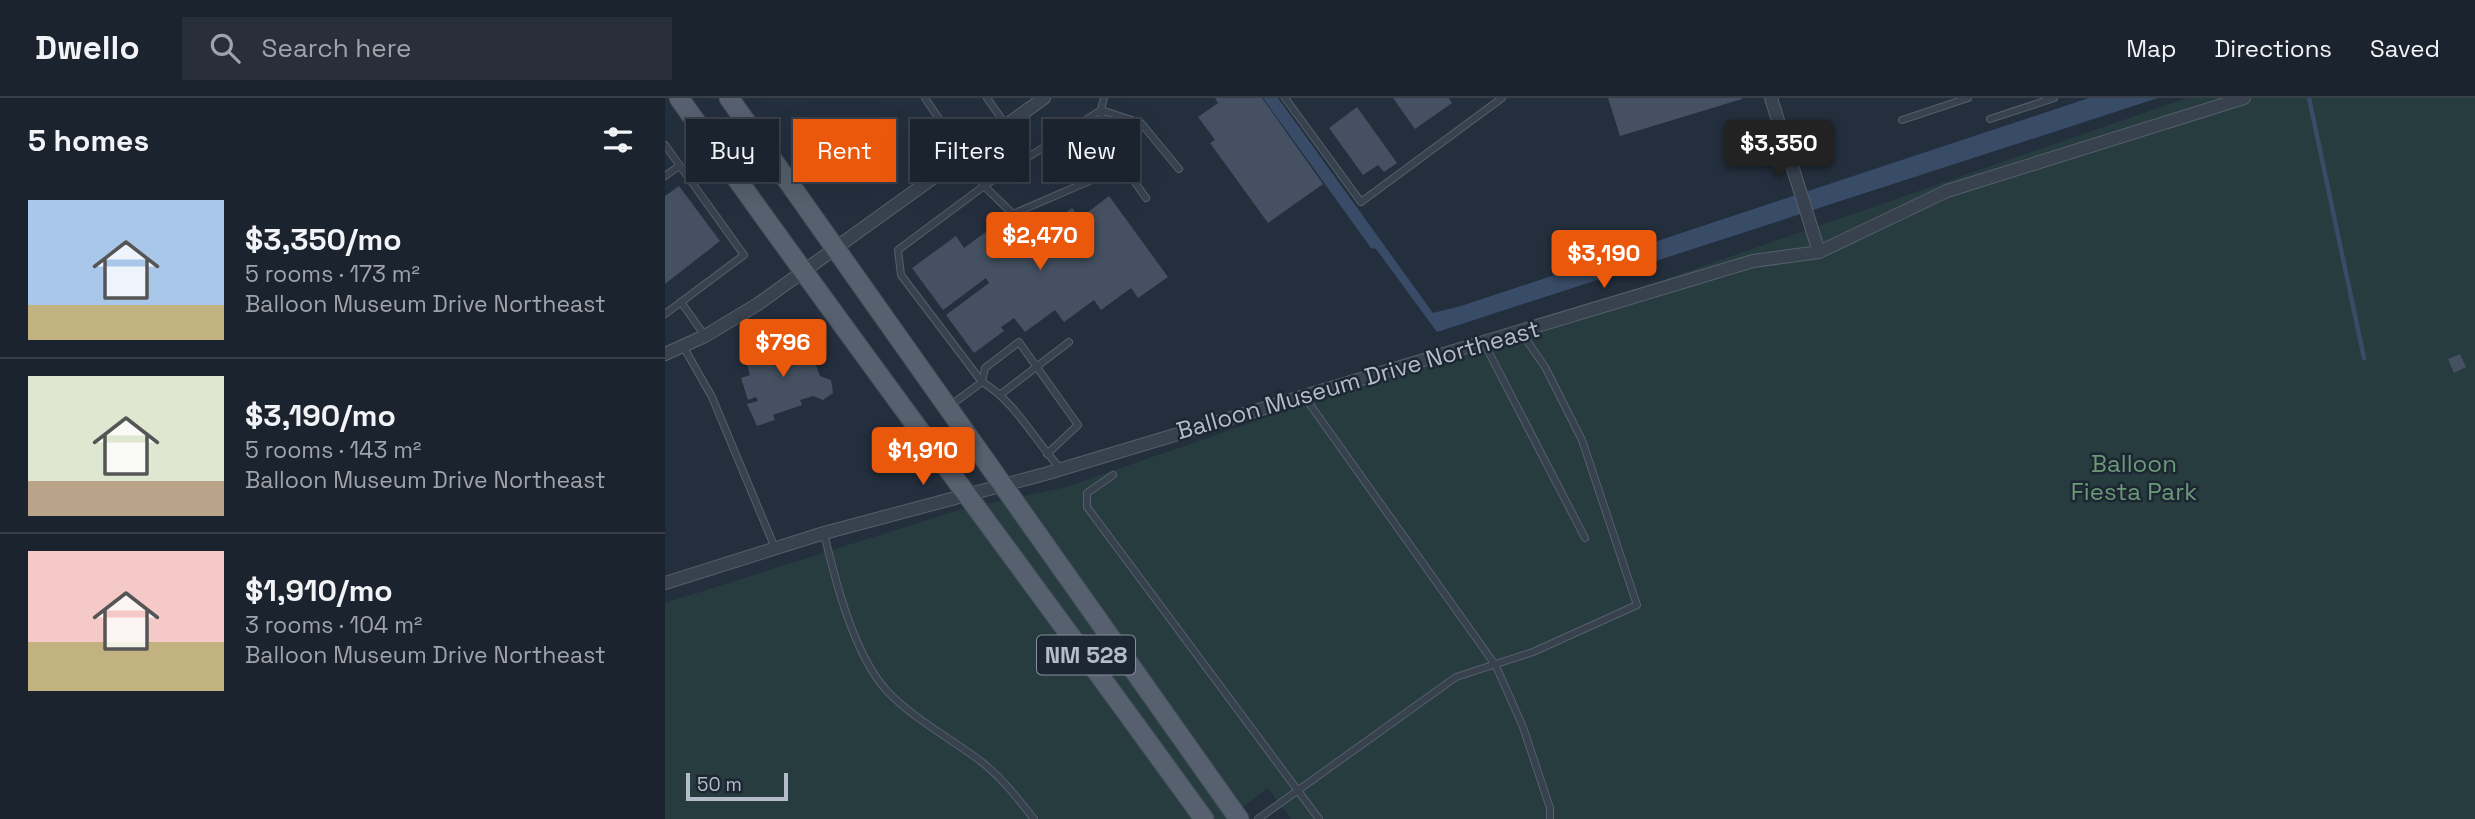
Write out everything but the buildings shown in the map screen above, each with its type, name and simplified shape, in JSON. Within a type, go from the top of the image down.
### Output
[{"type":"main road","name":"NM 528","points":[[679,98],[802,272],[964,493],[1021,565],[1204,819]]},
{"type":"main road","name":"NM 528","points":[[729,98],[838,247],[1238,819]]},
{"type":"street","points":[[1014,119],[1044,98]]},
{"type":"street","points":[[1771,98],[1819,252]]},
{"type":"street","name":"Balloon Museum Drive Northeast","points":[[665,583],[824,533],[1060,468],[1753,261],[1819,252],[1947,191],[2245,98]]},
{"type":"street","points":[[665,354],[742,315],[928,182]]},
{"type":"lane","points":[[925,98],[940,119]]},
{"type":"lane","points":[[987,98],[1002,119]]},
{"type":"lane","points":[[1102,119],[1104,98]]},
{"type":"lane","points":[[1285,98],[1361,202],[1502,98]]},
{"type":"lane","points":[[1902,120],[1968,98]]},
{"type":"lane","points":[[1990,119],[2054,98]]},
{"type":"lane","points":[[1101,110],[1142,123],[1179,169]]},
{"type":"lane","points":[[1060,468],[1001,394],[977,376],[901,275],[898,250],[984,186],[1101,110]]},
{"type":"lane","points":[[665,145],[744,255],[665,314]]},
{"type":"lane","points":[[665,176],[679,166]]},
{"type":"lane","points":[[982,182],[1013,214],[1087,182]]},
{"type":"lane","points":[[1135,182],[1146,198]]},
{"type":"lane","points":[[681,302],[705,336]]},
{"type":"lane","points":[[1258,819],[1456,677],[1496,666],[1637,605],[1582,440],[1545,367],[1521,332]]},
{"type":"lane","points":[[950,406],[982,382],[985,368],[1019,342],[1078,425],[1047,454]]},
{"type":"lane","points":[[1001,394],[1069,342]]},
{"type":"lane","points":[[1484,343],[1585,538]]},
{"type":"lane","points":[[683,346],[712,397],[775,548]]},
{"type":"lane","points":[[1304,396],[1496,666],[1523,727],[1550,808],[1550,819]]},
{"type":"lane","points":[[1114,475],[1087,493],[1087,506],[1319,819]]},
{"type":"lane","points":[[824,533],[858,645],[871,670],[888,692],[911,711],[985,764],[1006,784],[1034,819]]},
{"type":"green space","name":"Balloon Fiesta Park","points":[[2187,98],[2475,98],[2475,819],[1291,819],[1268,788],[1226,819],[665,819],[665,603],[962,509],[1066,487]]},
{"type":"water","points":[[1263,98],[1278,98],[1433,313],[2089,98],[2158,98],[1437,332],[1376,249],[1371,248]]},
{"type":"waterway","points":[[2309,98],[2364,358]]}]
